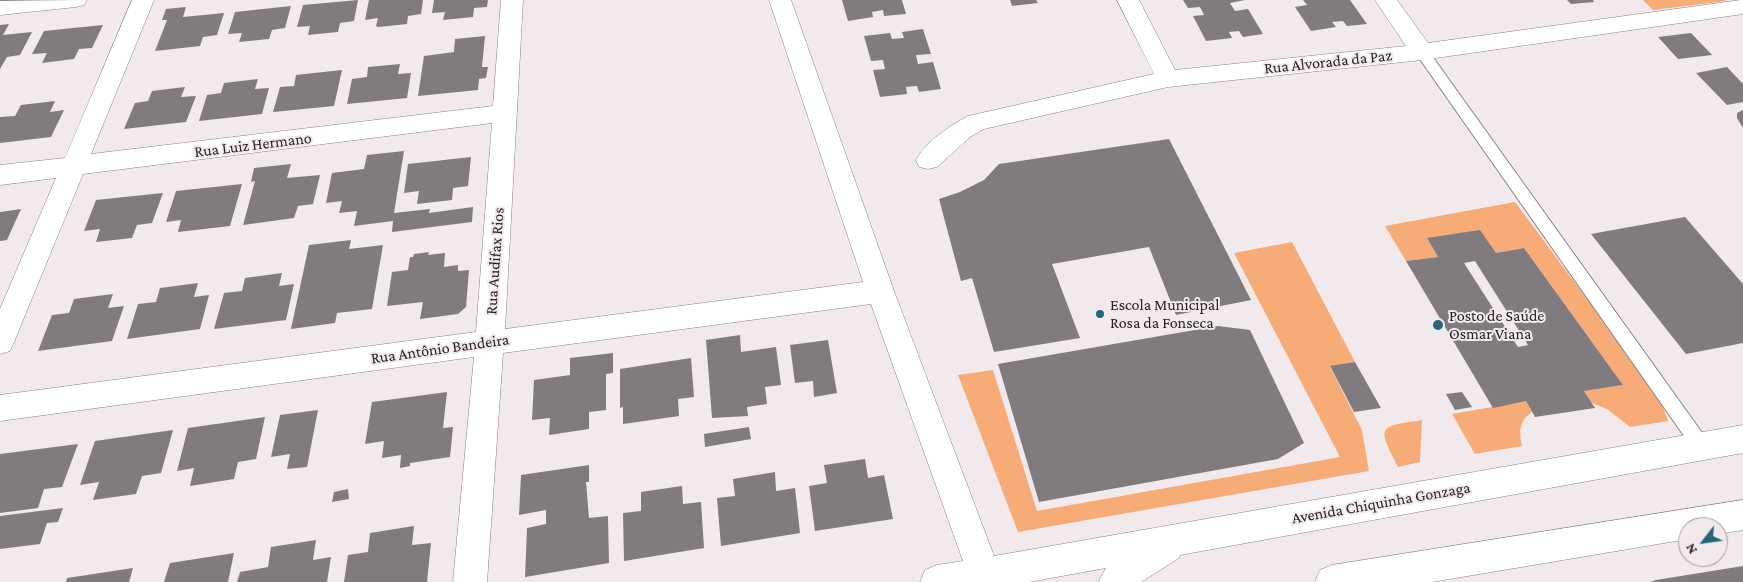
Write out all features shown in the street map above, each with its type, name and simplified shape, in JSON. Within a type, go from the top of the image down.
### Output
[{"type":"street","points":[[0,8],[76,0]]},
{"type":"street","points":[[0,342],[143,0]]},
{"type":"street","name":"Rua Audifax Rios","points":[[470,582],[490,342],[512,0]]},
{"type":"street","points":[[780,0],[880,291],[984,574]]},
{"type":"street","points":[[1128,0],[1168,79]]},
{"type":"street","points":[[1386,0],[1422,52]]},
{"type":"street","name":"Rua Alvorada da Paz","points":[[928,160],[961,132],[977,122],[1168,79],[1422,52],[1743,6]]},
{"type":"street","name":"Rua Luiz Hermano","points":[[0,175],[505,113]]},
{"type":"street","name":"Rua Antônio Bandeira","points":[[0,408],[880,291]]},
{"type":"street","name":"Avenida Chiquinha Gonzaga","points":[[937,582],[984,574],[1020,575],[1181,538],[1743,440]]},
{"type":"street","points":[[1332,582],[1743,514]]},
{"type":"street","points":[[1115,582],[1127,572],[1181,538]]},
{"type":"lane","points":[[1422,52],[1702,447]]},
{"type":"shaded area","points":[[1643,0],[1725,0],[1726,1],[1653,10]]},
{"type":"shaded area","points":[[1515,202],[1659,396],[1668,421],[1630,427],[1607,409],[1592,403],[1584,391],[1623,385],[1524,248],[1496,253],[1427,238],[1438,257],[1406,261],[1385,226]]},
{"type":"shaded area","points":[[1292,242],[1355,362],[1330,367],[1362,430],[1369,471],[1018,532],[958,375],[993,370],[1037,511],[1340,457],[1234,253]]},
{"type":"shaded area","points":[[1526,401],[1532,412],[1522,423],[1520,436],[1522,446],[1475,454],[1452,414]]},
{"type":"shaded area","points":[[1422,420],[1420,462],[1398,467],[1387,443],[1385,431],[1389,427]]},
{"type":"building","points":[[358,0],[354,21],[340,23],[338,32],[308,35],[310,26],[297,27],[303,5]]},
{"type":"building","points":[[369,0],[423,0],[421,14],[408,16],[407,24],[378,27],[376,26],[378,18],[365,20]]},
{"type":"building","points":[[434,0],[488,0],[487,7],[474,8],[473,17],[443,20],[445,12],[432,13]]},
{"type":"building","points":[[842,0],[902,0],[906,14],[884,16],[883,10],[872,12],[873,17],[848,21]]},
{"type":"building","points":[[1010,0],[1036,0],[1038,3],[1012,6]]},
{"type":"building","points":[[1183,0],[1245,0],[1230,3],[1235,11],[1248,9],[1263,34],[1243,37],[1239,31],[1229,32],[1232,38],[1206,41],[1193,16],[1204,15],[1200,7],[1188,8]]},
{"type":"building","points":[[1303,0],[1350,0],[1367,24],[1347,26],[1343,21],[1332,22],[1336,27],[1311,31],[1295,7],[1307,5]]},
{"type":"building","points":[[1567,0],[1593,0],[1594,2],[1571,4]]},
{"type":"building","points":[[291,6],[285,28],[272,30],[269,39],[239,42],[242,33],[228,34],[235,12]]},
{"type":"building","points":[[186,7],[183,17],[224,13],[217,35],[203,37],[200,46],[155,51],[167,20],[162,20],[166,9]]},
{"type":"building","points":[[9,24],[3,35],[32,32],[20,55],[7,57],[0,69],[0,25]]},
{"type":"building","points":[[103,25],[92,48],[79,49],[74,59],[42,63],[47,53],[32,54],[44,31]]},
{"type":"building","points":[[923,29],[931,54],[916,55],[918,64],[933,62],[941,89],[919,92],[917,86],[906,87],[907,94],[880,97],[873,70],[885,69],[883,60],[871,61],[864,36],[890,33],[892,39],[904,38],[902,32]]},
{"type":"building","points":[[1691,33],[1712,55],[1678,59],[1658,37]]},
{"type":"building","points":[[485,36],[482,67],[488,67],[486,78],[479,79],[478,90],[418,96],[424,56],[454,52],[455,39]]},
{"type":"building","points":[[400,64],[398,74],[411,73],[407,98],[347,104],[352,79],[367,77],[368,67]]},
{"type":"building","points":[[1727,67],[1743,84],[1743,102],[1727,105],[1696,73]]},
{"type":"building","points":[[342,70],[334,106],[273,112],[280,87],[294,86],[296,75]]},
{"type":"building","points":[[258,79],[255,89],[269,88],[262,114],[199,121],[207,95],[221,93],[224,83]]},
{"type":"building","points":[[185,87],[181,97],[196,96],[186,122],[124,129],[135,103],[148,101],[152,91]]},
{"type":"building","points":[[55,101],[50,112],[64,110],[51,137],[0,143],[0,117],[15,116],[21,105]]},
{"type":"building","points":[[1743,110],[1743,128],[1737,118],[1737,113]]},
{"type":"building","points":[[1169,139],[1251,300],[1176,315],[1149,247],[1052,264],[1080,338],[994,352],[972,278],[961,281],[939,199],[960,192],[984,180],[999,164]]},
{"type":"building","points":[[404,151],[394,213],[430,209],[429,213],[473,207],[472,222],[392,232],[393,221],[354,226],[357,211],[339,213],[342,201],[326,203],[332,173],[364,169],[367,155]]},
{"type":"building","points":[[471,157],[468,186],[453,188],[452,200],[417,204],[419,191],[404,193],[408,164]]},
{"type":"building","points":[[291,164],[287,178],[320,175],[313,204],[298,206],[294,218],[243,225],[255,181],[251,182],[254,168]]},
{"type":"building","points":[[242,184],[230,226],[178,232],[181,220],[166,222],[176,191]]},
{"type":"building","points":[[163,193],[152,223],[137,225],[132,238],[96,242],[100,229],[84,231],[96,200]]},
{"type":"building","points":[[21,209],[7,240],[0,241],[0,212]]},
{"type":"building","points":[[1685,217],[1743,284],[1743,343],[1686,354],[1591,234]]},
{"type":"building","points":[[1480,230],[1496,253],[1524,248],[1623,385],[1584,391],[1595,408],[1535,417],[1526,401],[1493,408],[1406,261],[1438,257],[1427,238]],"holes":[[[1475,261],[1528,345],[1518,347],[1464,263]]]},
{"type":"building","points":[[351,240],[349,249],[383,245],[372,309],[337,313],[335,323],[291,329],[309,245]]},
{"type":"building","points":[[429,252],[428,255],[445,253],[444,267],[458,265],[458,271],[469,270],[466,307],[458,314],[420,319],[423,302],[387,306],[392,272],[408,270],[410,257],[413,257],[414,254]]},
{"type":"building","points":[[282,273],[279,286],[294,284],[286,320],[214,329],[224,293],[242,291],[245,278]]},
{"type":"building","points":[[198,283],[194,297],[209,295],[200,329],[127,339],[138,304],[156,302],[160,288]]},
{"type":"building","points":[[113,294],[108,308],[124,306],[112,341],[38,351],[52,315],[69,313],[74,299]]},
{"type":"building","points":[[1218,326],[1250,330],[1304,443],[1278,459],[1039,502],[998,364]]},
{"type":"building","points":[[740,335],[741,352],[776,347],[781,385],[765,387],[767,404],[747,407],[748,416],[712,418],[706,340]]},
{"type":"building","points":[[828,340],[837,393],[814,397],[813,381],[795,383],[790,345]]},
{"type":"building","points":[[613,353],[613,373],[606,374],[606,410],[589,412],[589,429],[549,435],[550,418],[532,420],[534,380],[570,375],[570,358]]},
{"type":"building","points":[[691,358],[694,397],[678,399],[679,416],[623,424],[623,407],[620,408],[620,369]]},
{"type":"building","points":[[1355,362],[1381,408],[1354,412],[1330,366]]},
{"type":"building","points":[[447,392],[443,428],[453,427],[450,457],[410,463],[410,466],[400,468],[401,455],[382,458],[384,441],[365,444],[372,402]]},
{"type":"building","points":[[1462,392],[1472,407],[1455,410],[1446,394]]},
{"type":"building","points":[[318,410],[307,467],[287,469],[290,454],[271,457],[280,415]]},
{"type":"building","points":[[265,417],[256,459],[238,462],[234,479],[190,486],[194,468],[177,471],[188,428]]},
{"type":"building","points":[[749,427],[751,439],[705,447],[704,434]]},
{"type":"building","points":[[173,430],[161,473],[142,476],[136,494],[93,500],[99,482],[80,485],[95,441]]},
{"type":"building","points":[[78,444],[62,487],[44,489],[38,508],[0,513],[0,454]]},
{"type":"building","points":[[865,459],[868,478],[884,475],[893,519],[815,531],[809,486],[827,483],[824,465]]},
{"type":"building","points":[[589,465],[589,482],[586,482],[589,518],[608,516],[609,563],[525,577],[527,528],[546,524],[546,510],[519,515],[521,475]]},
{"type":"building","points":[[775,472],[776,491],[795,488],[800,533],[721,546],[717,498],[735,496],[733,479]]},
{"type":"building","points":[[682,486],[683,504],[701,502],[704,548],[624,561],[623,513],[641,511],[641,492]]},
{"type":"building","points":[[348,489],[349,499],[332,502],[334,492]]},
{"type":"building","points":[[63,508],[58,522],[47,523],[40,544],[0,549],[0,516]]},
{"type":"building","points":[[414,526],[412,545],[431,543],[427,582],[344,582],[348,555],[368,552],[370,533]]},
{"type":"building","points":[[316,540],[313,560],[331,557],[327,582],[237,582],[240,572],[268,567],[271,547]]},
{"type":"building","points":[[234,553],[228,582],[164,582],[170,563]]},
{"type":"building","points":[[1743,566],[1743,582],[1650,582],[1656,580]]},
{"type":"building","points":[[133,568],[129,582],[66,582],[67,578]]},
{"type":"place","name":"Escola Municipal Rosa da Fonseca","points":[[1100,314]]},
{"type":"place","name":"Posto de Saúde Osmar Viana","points":[[1438,325]]}]
